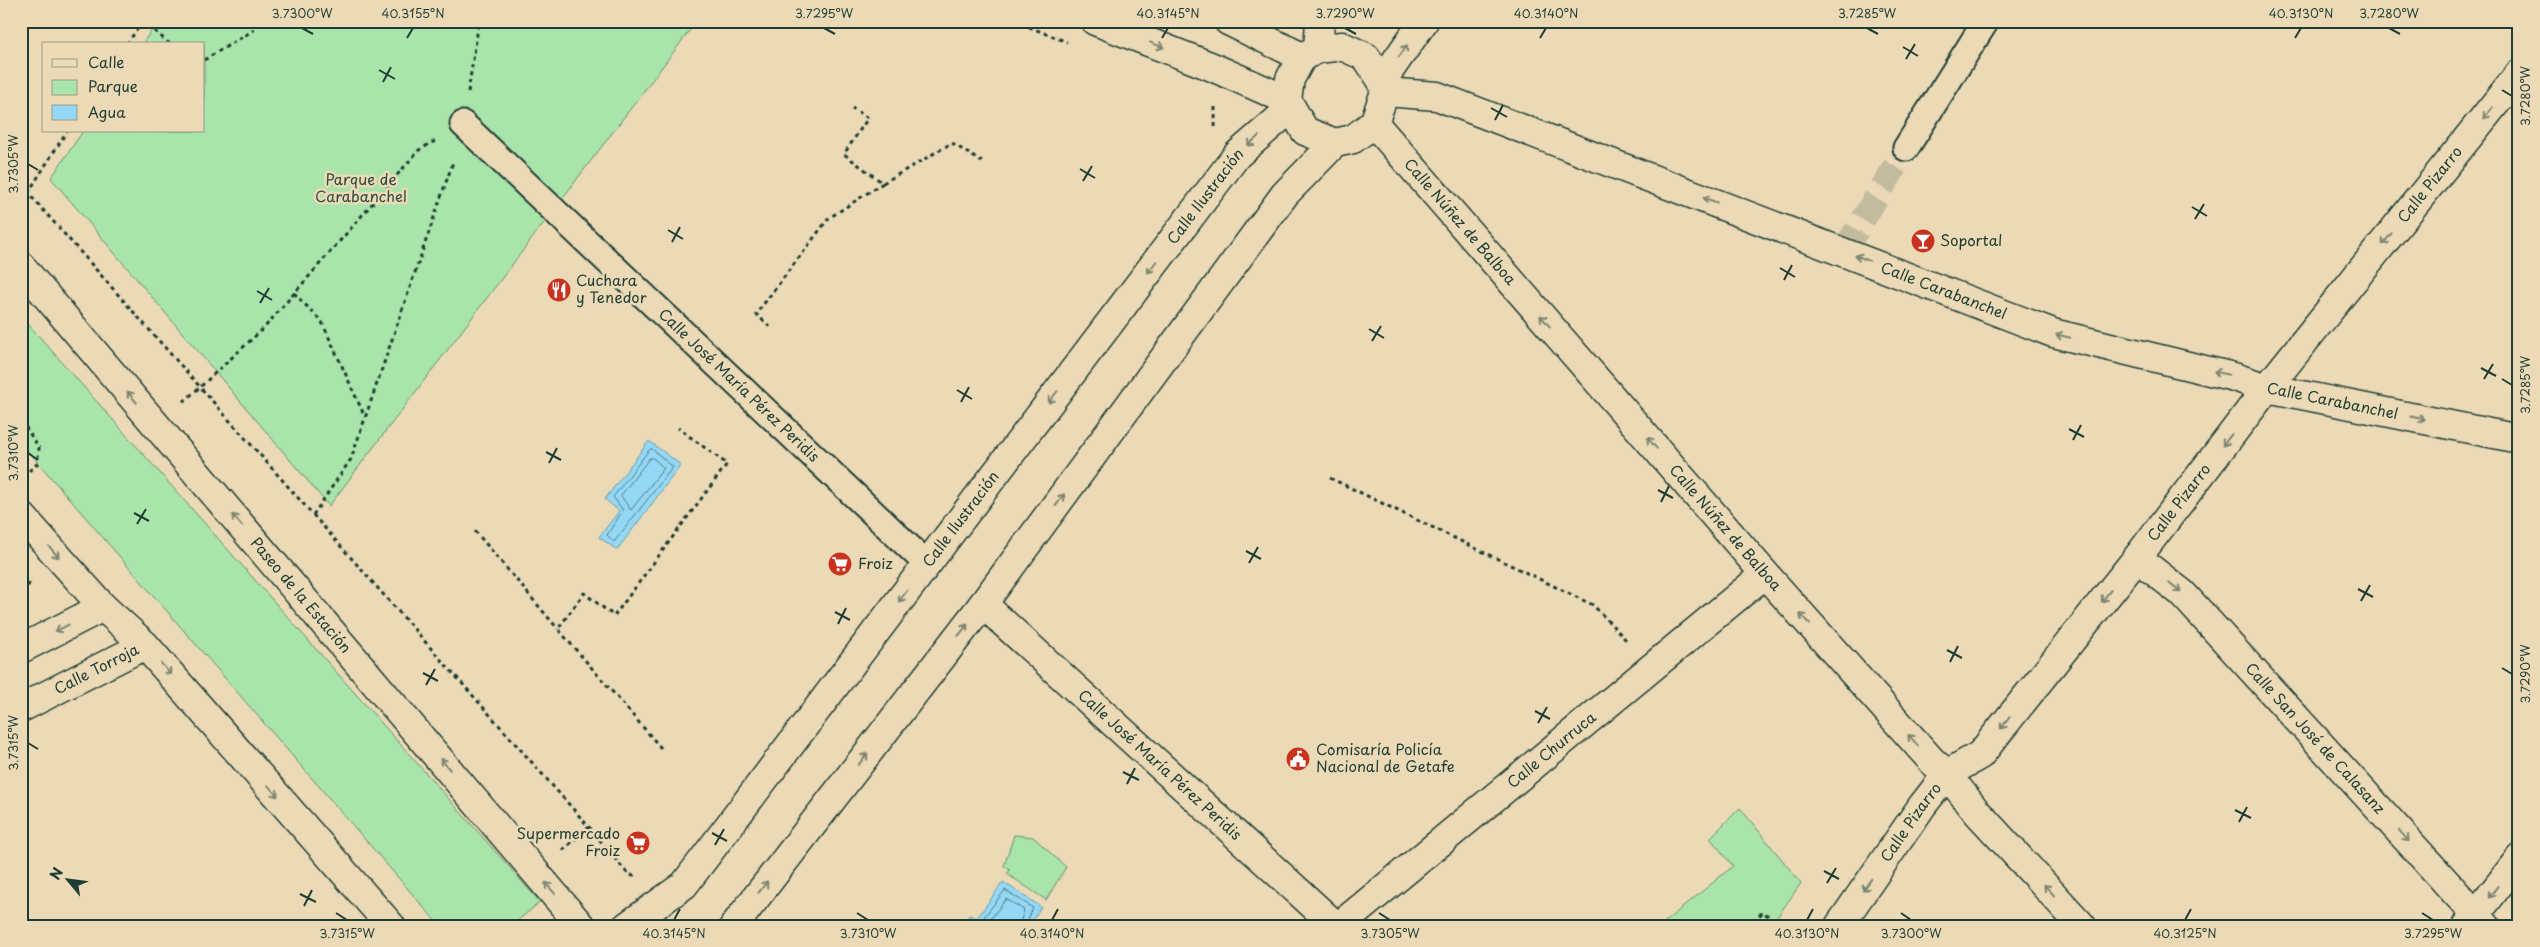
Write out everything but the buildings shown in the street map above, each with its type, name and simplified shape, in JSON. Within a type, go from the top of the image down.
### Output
[{"type":"street","points":[[1095,21],[1210,66],[1288,105],[1305,131],[1335,142],[1353,139],[1374,123],[1384,86],[1424,21]]},
{"type":"street","points":[[1228,21],[1310,53],[1342,46],[1366,57],[1384,86]]},
{"type":"street","points":[[1288,105],[1290,79],[1310,53],[1320,21]]},
{"type":"street","points":[[1906,148],[1986,21]]},
{"type":"street","name":"Calle Pizarro","points":[[1839,926],[1922,806],[1947,774],[1980,755],[2137,558],[2267,388],[2519,74]]},
{"type":"street","name":"Calle Carabanchel","points":[[1384,86],[1437,96],[2053,333],[2234,377],[2267,388],[2519,439]]},
{"type":"street","name":"Calle Ilustración","points":[[627,926],[684,885],[1237,155],[1288,105]]},
{"type":"street","name":"Calle Núñez de Balboa","points":[[1374,123],[1765,574],[1933,762],[1947,774],[1976,811],[2082,926]]},
{"type":"street","name":"Calle José María Pérez Peridis","points":[[463,124],[927,564]]},
{"type":"street","points":[[734,926],[983,604],[1286,194],[1335,142]]},
{"type":"street","name":"Paseo de la Estación","points":[[21,266],[538,873],[581,926]]},
{"type":"street","points":[[21,516],[103,607],[145,645],[391,926]]},
{"type":"street","name":"Calle San José de Calasanz","points":[[2137,558],[2182,593],[2476,922]]},
{"type":"street","name":"Calle Churruca","points":[[1338,926],[1765,574]]},
{"type":"street","name":"Calle José María Pérez Peridis","points":[[983,604],[1338,926]]},
{"type":"street","points":[[21,650],[103,607]]},
{"type":"street","name":"Calle Torroja","points":[[21,708],[145,645]]},
{"type":"street","points":[[2476,922],[2519,859]]},
{"type":"path","points":[[128,42],[142,21],[168,42]]},
{"type":"path","points":[[313,515],[351,459],[460,142],[479,21]]},
{"type":"path","points":[[205,59],[254,30]]},
{"type":"path","points":[[852,108],[868,118],[844,154],[883,183]]},
{"type":"path","points":[[157,426],[264,328],[419,150],[463,124]]},
{"type":"path","points":[[28,193],[66,132]]},
{"type":"path","points":[[770,327],[756,314],[829,218],[883,183],[952,143],[982,162]]},
{"type":"path","points":[[21,185],[589,827],[628,874],[642,880]]},
{"type":"path","points":[[294,293],[322,322],[366,417]]},
{"type":"path","points":[[21,420],[39,448],[37,464],[21,478]]},
{"type":"path","points":[[558,629],[584,593],[614,616],[727,464],[678,428]]},
{"type":"path","points":[[1330,478],[1593,605],[1652,668]]},
{"type":"path","points":[[475,532],[661,748]]},
{"type":"path","points":[[21,600],[32,581],[27,574]]},
{"type":"path","points":[[538,873],[589,827]]},
{"type":"path","points":[[1747,926],[1763,912],[1781,925]]},
{"type":"green space","name":"Parque de Carabanchel","points":[[158,21],[697,21],[329,506],[51,178],[82,132],[205,132],[205,42],[143,42]]},
{"type":"green space","points":[[21,316],[540,902],[511,926],[440,926],[21,443]]},
{"type":"green space","points":[[1740,808],[1801,883],[1771,926],[1660,926],[1733,866],[1710,838]]},
{"type":"green space","points":[[1014,835],[1033,837],[1066,867],[1046,900],[1007,874],[1010,870],[1004,866]]},
{"type":"water","points":[[649,441],[681,465],[617,550],[599,537],[619,511],[605,499]]},
{"type":"water","points":[[1003,882],[1041,907],[1029,926],[964,926],[969,915],[977,918]]},
{"type":"tunnel","points":[[1844,251],[1906,148]]},
{"type":"place","name":"Soportal","points":[[1923,241]]},
{"type":"place","name":"Cuchara y Tenedor","points":[[559,290]]},
{"type":"place","name":"Froiz","points":[[840,564]]},
{"type":"place","name":"Comisaría Policía Nacional de Getafe","points":[[1298,759]]},
{"type":"place","name":"Supermercado Froiz","points":[[638,843]]}]
